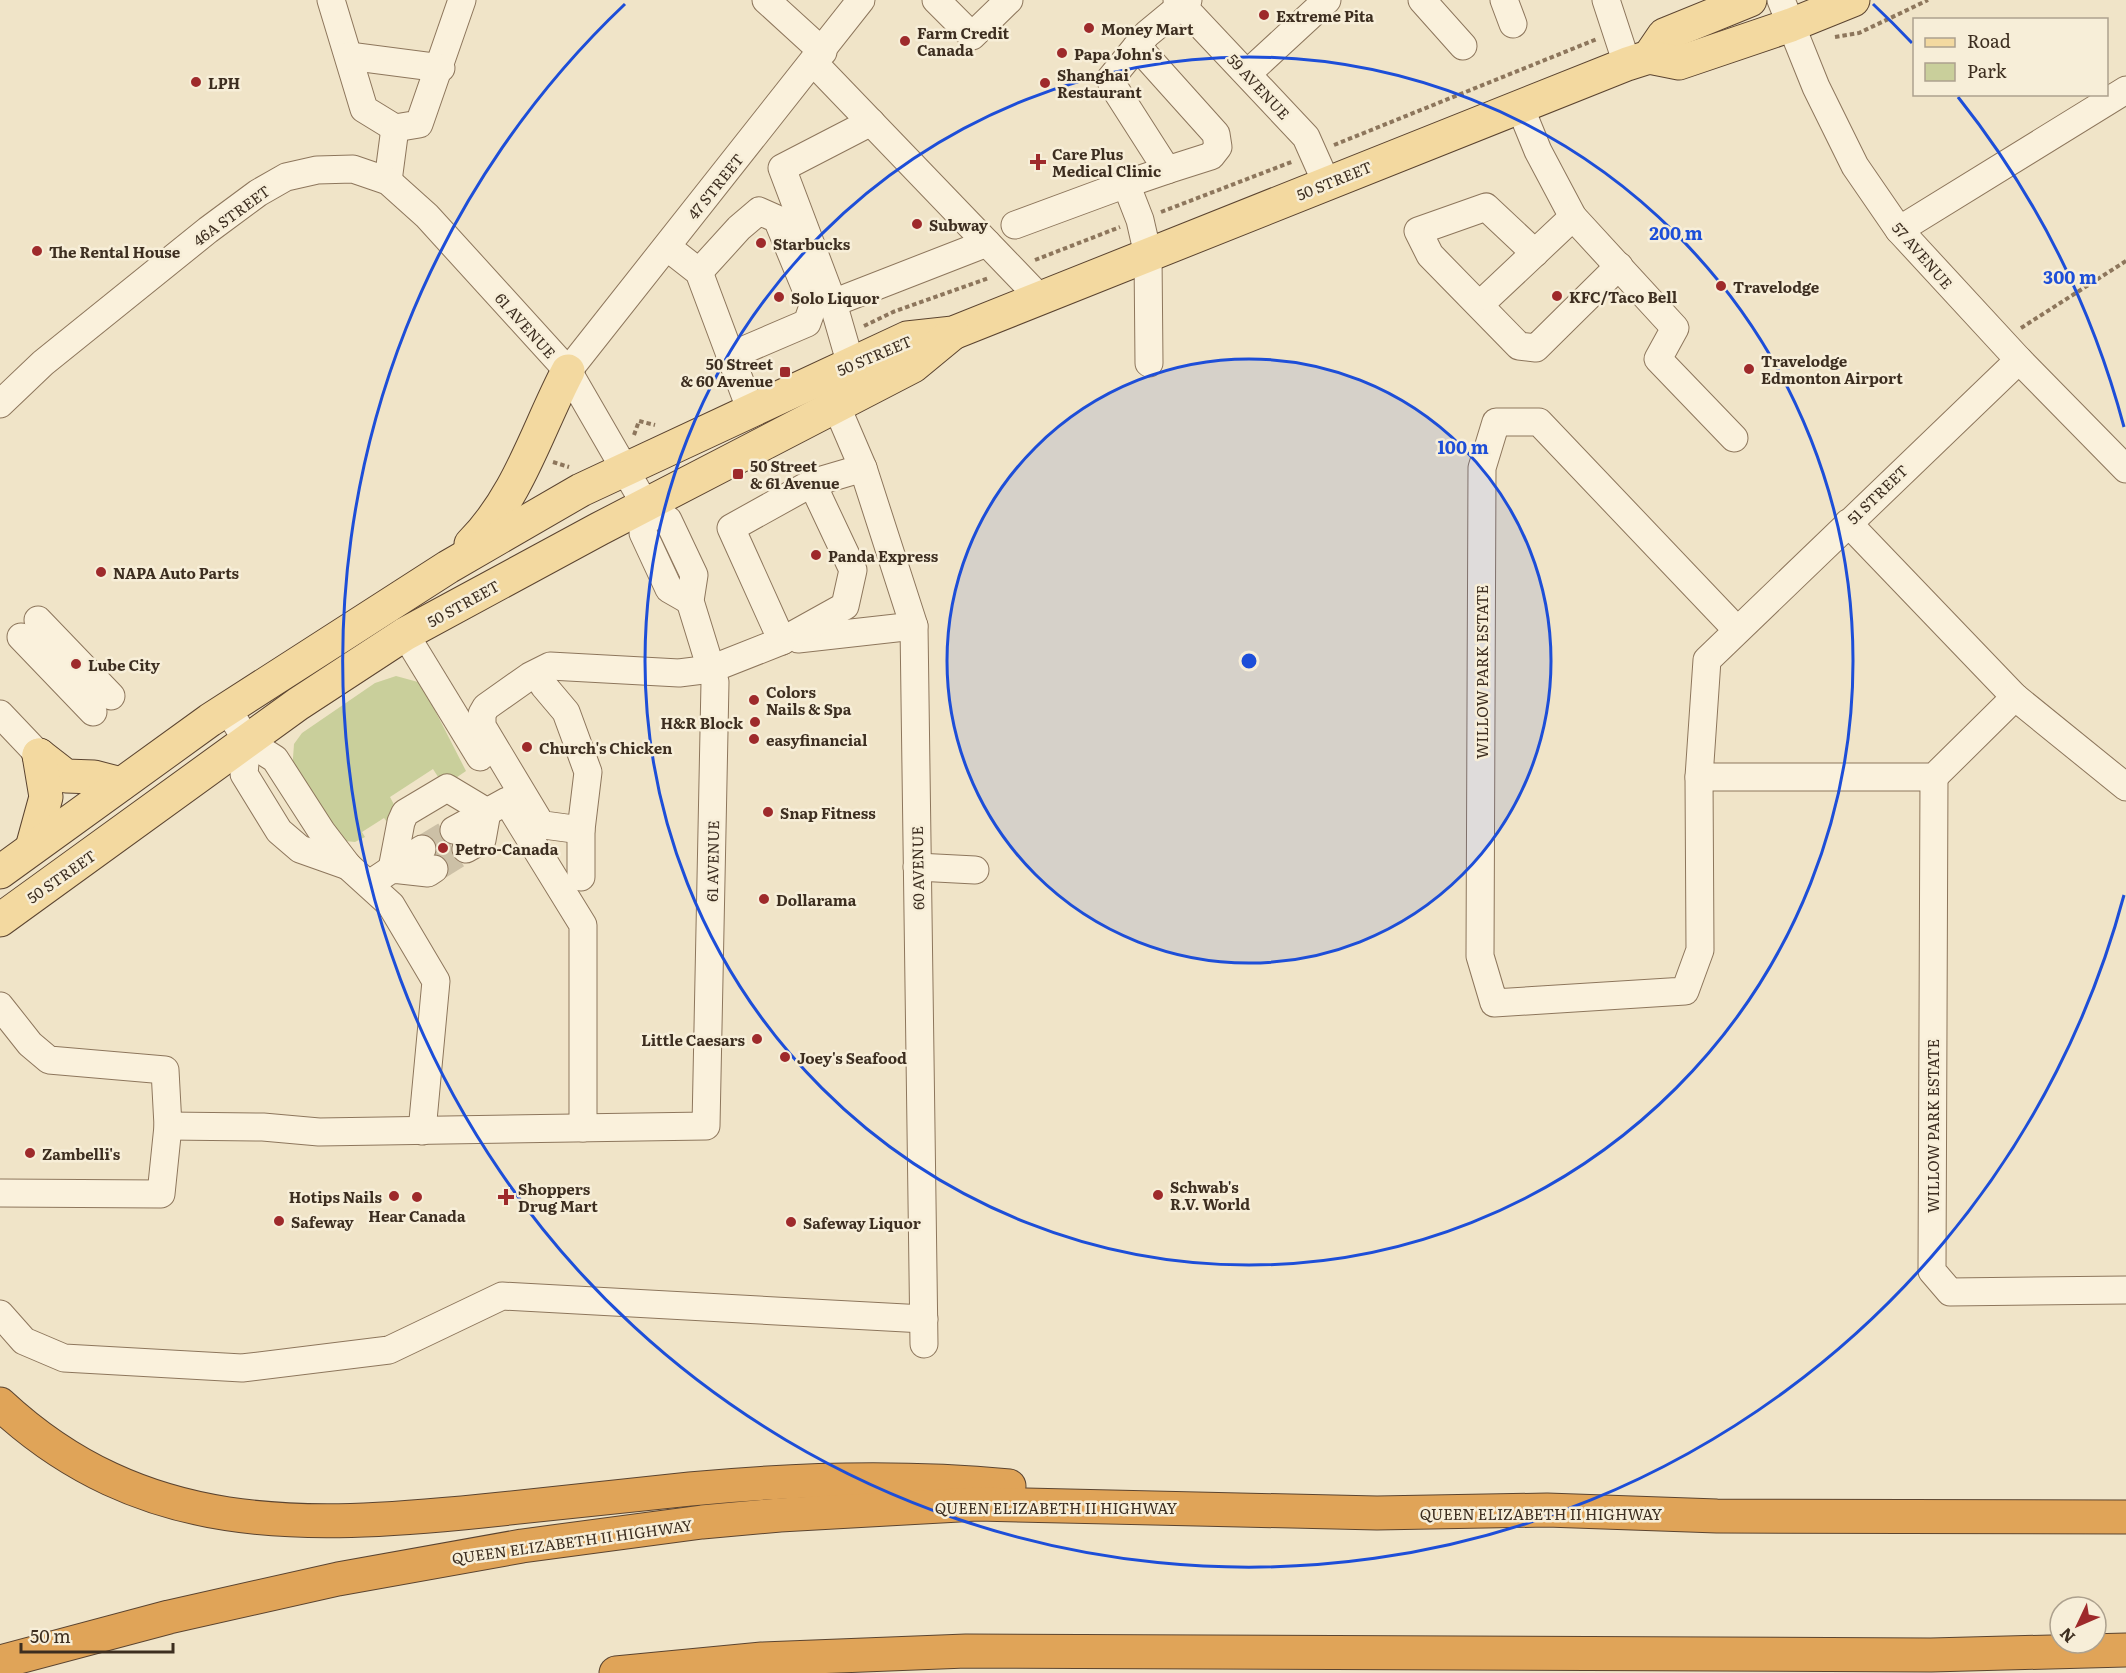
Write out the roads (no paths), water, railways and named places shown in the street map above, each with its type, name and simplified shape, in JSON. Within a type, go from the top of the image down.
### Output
[{"type":"highway","points":[[0,1404],[64,1453],[134,1489],[180,1504],[267,1520],[331,1522],[409,1518],[695,1489],[838,1481],[970,1482],[1249,1508]]},
{"type":"highway","name":"QUEEN ELIZABETH II HIGHWAY","points":[[0,1662],[169,1617],[338,1579],[522,1546],[702,1522],[780,1515],[977,1504],[1249,1508],[1377,1513],[1546,1510],[1752,1516],[2126,1517]]},
{"type":"highway","points":[[616,1673],[762,1659],[966,1651],[1930,1655],[2126,1650]]},
{"type":"highway","points":[[1307,1673],[1767,1654]]},
{"type":"main road","points":[[1638,60],[1664,34],[1750,0]]},
{"type":"main road","points":[[1638,60],[1679,63],[1791,25],[1853,0]]},
{"type":"main road","name":"50 STREET","points":[[0,872],[227,708],[448,567],[581,490],[907,338],[952,333],[1638,60]]},
{"type":"main road","name":"50 STREET","points":[[0,920],[297,704],[405,634],[599,529],[646,507],[913,366],[952,333]]},
{"type":"main road","points":[[448,567],[492,523],[528,460],[550,405],[568,371]]},
{"type":"main road","points":[[39,755],[66,776],[92,805],[90,856]]},
{"type":"main road","points":[[32,848],[46,797],[39,755]]},
{"type":"main road","points":[[66,776],[94,777],[121,784]]},
{"type":"street","points":[[331,0],[364,109],[395,128],[419,124],[441,68],[462,0]]},
{"type":"street","points":[[766,0],[818,57],[871,122],[1040,298]]},
{"type":"street","name":"47 STREET","points":[[568,371],[861,0]]},
{"type":"street","points":[[936,0],[972,36],[1009,0]]},
{"type":"street","points":[[1248,73],[1327,0]]},
{"type":"street","points":[[1422,0],[1463,46]]},
{"type":"street","points":[[1606,0],[1638,60]]},
{"type":"street","points":[[1167,170],[1112,84],[1111,78],[1147,34],[1183,2]]},
{"type":"street","name":"59 AVENUE","points":[[1183,2],[1306,137],[1326,183]]},
{"type":"street","name":"57 AVENUE","points":[[1791,25],[1855,166],[1899,230],[2010,350],[2126,469]]},
{"type":"street","points":[[1015,225],[1126,184],[1211,156],[1218,147],[1216,134],[1137,46]]},
{"type":"street","points":[[349,56],[441,68]]},
{"type":"street","points":[[1899,230],[2126,90]]},
{"type":"street","points":[[1520,107],[1538,151],[1574,217],[1675,328],[1658,359],[1734,438]]},
{"type":"street","points":[[850,364],[833,303],[782,168],[871,122]]},
{"type":"street","points":[[379,178],[395,128]]},
{"type":"street","name":"46A STREET","points":[[0,404],[43,363],[208,230],[258,193],[286,177],[317,170],[353,169],[379,178]]},
{"type":"street","name":"61 AVENUE","points":[[379,178],[427,216],[568,371],[646,507],[643,532],[669,589],[690,601],[715,682],[706,1126],[583,1128]]},
{"type":"street","points":[[1126,184],[1140,220],[1148,255],[1149,363]]},
{"type":"street","points":[[1535,253],[1486,207],[1418,231],[1430,255],[1519,346],[1536,348],[1619,266]]},
{"type":"street","points":[[699,272],[739,228],[759,212],[777,219],[813,306],[807,323],[730,356]]},
{"type":"street","points":[[1488,297],[1574,217]]},
{"type":"street","points":[[833,303],[987,243]]},
{"type":"street","points":[[667,247],[699,272],[751,411]]},
{"type":"street","name":"51 STREET","points":[[1737,630],[1848,523],[2010,350]]},
{"type":"street","name":"60 AVENUE","points":[[0,1314],[24,1341],[64,1358],[242,1368],[389,1350],[502,1296],[924,1332],[914,626],[863,468],[836,405]]},
{"type":"street","name":"WILLOW PARK ESTATE","points":[[1496,422],[1539,422],[1737,630],[1707,660],[1699,777],[1700,950],[1686,991],[1494,1003],[1480,956],[1482,468],[1496,422]]},
{"type":"street","points":[[782,641],[731,528],[812,483],[863,468]]},
{"type":"street","points":[[581,830],[544,825],[539,821],[482,726],[482,714],[486,707],[530,676],[550,666],[679,673],[711,669],[782,641],[845,606],[853,570],[812,483]]},
{"type":"street","points":[[1848,523],[2016,697],[2126,787]]},
{"type":"street","points":[[782,641],[914,626]]},
{"type":"street","points":[[30,628],[102,704]]},
{"type":"street","points":[[168,1126],[263,1126],[319,1132],[583,1128],[583,925],[497,806],[405,634]]},
{"type":"street","points":[[544,686],[566,712],[588,772],[581,830],[581,877]]},
{"type":"street","points":[[1699,777],[1934,777],[2016,697]]},
{"type":"street","points":[[227,708],[247,741],[275,759],[322,832],[348,866],[392,905],[436,981],[422,1131]]},
{"type":"street","points":[[0,714],[39,755]]},
{"type":"street","points":[[247,741],[244,774],[279,831],[300,849],[348,866]]},
{"type":"street","name":"WILLOW PARK ESTATE","points":[[1934,777],[1932,1270],[1950,1292],[2126,1290]]},
{"type":"street","points":[[392,869],[401,822],[405,813],[447,788],[497,806]]},
{"type":"street","points":[[460,840],[482,840],[497,806]]},
{"type":"street","points":[[368,884],[392,869],[428,859]]},
{"type":"street","points":[[917,867],[975,870]]},
{"type":"street","points":[[0,1006],[30,1044],[49,1060],[165,1070],[168,1126],[161,1194],[0,1193]]},
{"type":"tunnel","points":[[422,849],[454,830]]},
{"type":"tunnel","points":[[434,869],[466,849]]},
{"type":"place","name":"Extreme Pita","points":[[1264,15]]},
{"type":"place","name":"Money Mart","points":[[1089,28]]},
{"type":"place","name":"Farm Credit Canada","points":[[905,41]]},
{"type":"place","name":"Papa John's","points":[[1062,53]]},
{"type":"place","name":"LPH","points":[[196,82]]},
{"type":"place","name":"Shanghai Restaurant","points":[[1045,83]]},
{"type":"place","name":"Care Plus Medical Clinic","points":[[1038,162]]},
{"type":"place","name":"Subway","points":[[917,224]]},
{"type":"place","name":"Starbucks","points":[[761,243]]},
{"type":"place","name":"The Rental House","points":[[37,251]]},
{"type":"place","name":"Travelodge","points":[[1721,286]]},
{"type":"place","name":"KFC/Taco Bell","points":[[1557,296]]},
{"type":"place","name":"Solo Liquor","points":[[779,297]]},
{"type":"place","name":"Travelodge Edmonton Airport","points":[[1749,369]]},
{"type":"place","name":"50 Street & 60 Avenue","points":[[785,372]]},
{"type":"place","name":"50 Street & 61 Avenue","points":[[738,474]]},
{"type":"place","name":"Panda Express","points":[[816,555]]},
{"type":"place","name":"NAPA Auto Parts","points":[[101,572]]},
{"type":"place","name":"Lube City","points":[[76,664]]},
{"type":"place","name":"Colors Nails & Spa","points":[[754,700]]},
{"type":"place","name":"H&R Block","points":[[755,722]]},
{"type":"place","name":"easyfinancial","points":[[754,739]]},
{"type":"place","name":"Church's Chicken","points":[[527,747]]},
{"type":"place","name":"Snap Fitness","points":[[768,812]]},
{"type":"place","name":"Petro-Canada","points":[[443,848]]},
{"type":"place","name":"Dollarama","points":[[764,899]]},
{"type":"place","name":"Little Caesars","points":[[757,1039]]},
{"type":"place","name":"Joey's Seafood","points":[[785,1057]]},
{"type":"place","name":"Zambelli's","points":[[30,1153]]},
{"type":"place","name":"Schwab's R.V. World","points":[[1158,1195]]},
{"type":"place","name":"Hotips Nails","points":[[394,1196]]},
{"type":"place","name":"Hear Canada","points":[[417,1197]]},
{"type":"place","name":"Shoppers Drug Mart","points":[[506,1197]]},
{"type":"place","name":"Safeway","points":[[279,1221]]},
{"type":"place","name":"Safeway Liquor","points":[[791,1222]]}]
